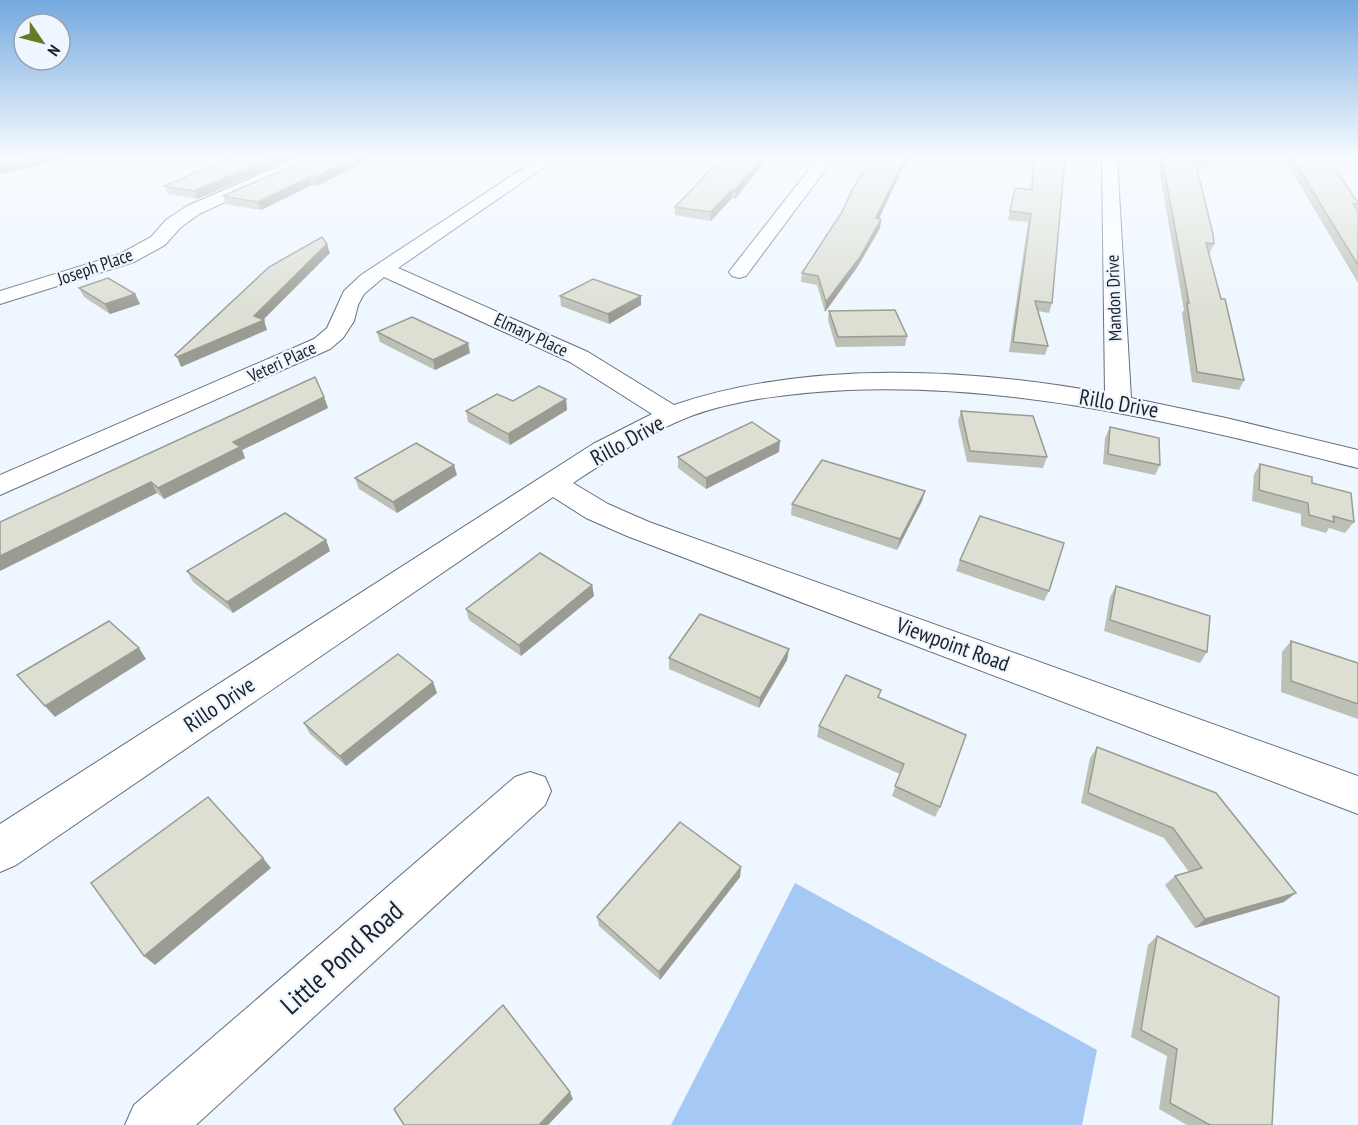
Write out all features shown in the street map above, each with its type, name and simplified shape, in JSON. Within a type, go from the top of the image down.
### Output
[{"type":"street","name":"Joseph Place","points":[[0,298],[127,258],[158,241],[174,224],[192,210]]},
{"type":"street","name":"Veteri Place","points":[[0,486],[322,344],[335,333],[343,321],[347,305],[355,291],[383,269],[470,210]]},
{"type":"street","points":[[739,272],[786,210]]},
{"type":"street","name":"Mandon Drive","points":[[1112,210],[1118,403]]},
{"type":"street","name":"Elmary Place","points":[[383,269],[579,357],[672,415]]},
{"type":"street","name":"Rillo Drive","points":[[0,850],[603,450],[672,415],[741,394],[791,386],[861,380],[1004,386],[1118,403],[1225,424],[1358,459]]},
{"type":"street","name":"Viewpoint Road","points":[[553,484],[597,511],[638,529],[1358,795]]},
{"type":"street","name":"Little Pond Road","points":[[154,1125],[530,790]]},
{"type":"shaded area","points":[[795,883],[1097,1050],[1082,1125],[671,1125]]},
{"type":"building","points":[[880,210],[876,218],[881,219],[860,257],[826,302],[818,276],[802,273],[842,212]]},
{"type":"building","points":[[1060,210],[1052,303],[1035,301],[1048,346],[1013,342],[1031,214],[1010,211]]},
{"type":"building","points":[[1172,210],[1207,210],[1214,244],[1206,243],[1221,299],[1225,299],[1244,380],[1197,372],[1187,303],[1189,303]]},
{"type":"building","points":[[1324,210],[1358,211],[1358,265]]},
{"type":"building","points":[[322,237],[327,244],[254,316],[264,320],[177,357],[175,355],[269,267]]},
{"type":"building","points":[[108,278],[135,294],[105,304],[79,288]]},
{"type":"building","points":[[593,279],[641,296],[608,314],[560,296]]},
{"type":"building","points":[[895,310],[907,336],[838,337],[829,311]]},
{"type":"building","points":[[412,317],[468,343],[433,360],[377,332]]},
{"type":"building","points":[[315,377],[324,397],[233,442],[240,447],[158,488],[151,482],[0,556],[0,522]]},
{"type":"building","points":[[539,386],[566,399],[508,434],[466,411],[497,394],[513,401]]},
{"type":"building","points":[[961,411],[1033,416],[1047,457],[970,451]]},
{"type":"building","points":[[752,422],[780,441],[706,478],[678,457]]},
{"type":"building","points":[[1110,427],[1159,438],[1160,465],[1108,454]]},
{"type":"building","points":[[416,443],[454,465],[393,502],[355,478]]},
{"type":"building","points":[[822,460],[925,491],[900,539],[792,504]]},
{"type":"building","points":[[1260,464],[1312,477],[1312,483],[1351,493],[1354,522],[1333,516],[1334,522],[1309,515],[1308,503],[1259,490]]},
{"type":"building","points":[[285,513],[326,540],[227,602],[187,571]]},
{"type":"building","points":[[980,516],[1064,543],[1049,591],[960,560]]},
{"type":"building","points":[[540,553],[592,585],[519,645],[466,609]]},
{"type":"building","points":[[1116,586],[1210,616],[1207,652],[1110,620]]},
{"type":"building","points":[[700,614],[789,649],[760,698],[669,658]]},
{"type":"building","points":[[109,621],[139,648],[45,706],[17,675]]},
{"type":"building","points":[[1291,641],[1358,663],[1358,704],[1291,681]]},
{"type":"building","points":[[398,654],[433,682],[340,756],[304,723]]},
{"type":"building","points":[[846,675],[881,690],[878,697],[966,735],[940,807],[895,786],[904,764],[819,726]]},
{"type":"building","points":[[1097,747],[1216,793],[1296,893],[1205,919],[1175,876],[1202,868],[1173,828],[1088,793]]},
{"type":"building","points":[[208,797],[263,858],[144,956],[91,883]]},
{"type":"building","points":[[680,822],[741,867],[659,972],[597,917]]},
{"type":"building","points":[[1157,936],[1279,997],[1272,1125],[1210,1125],[1170,1103],[1177,1049],[1141,1030]]},
{"type":"building","points":[[503,1005],[570,1092],[539,1125],[404,1125],[394,1109]]}]
